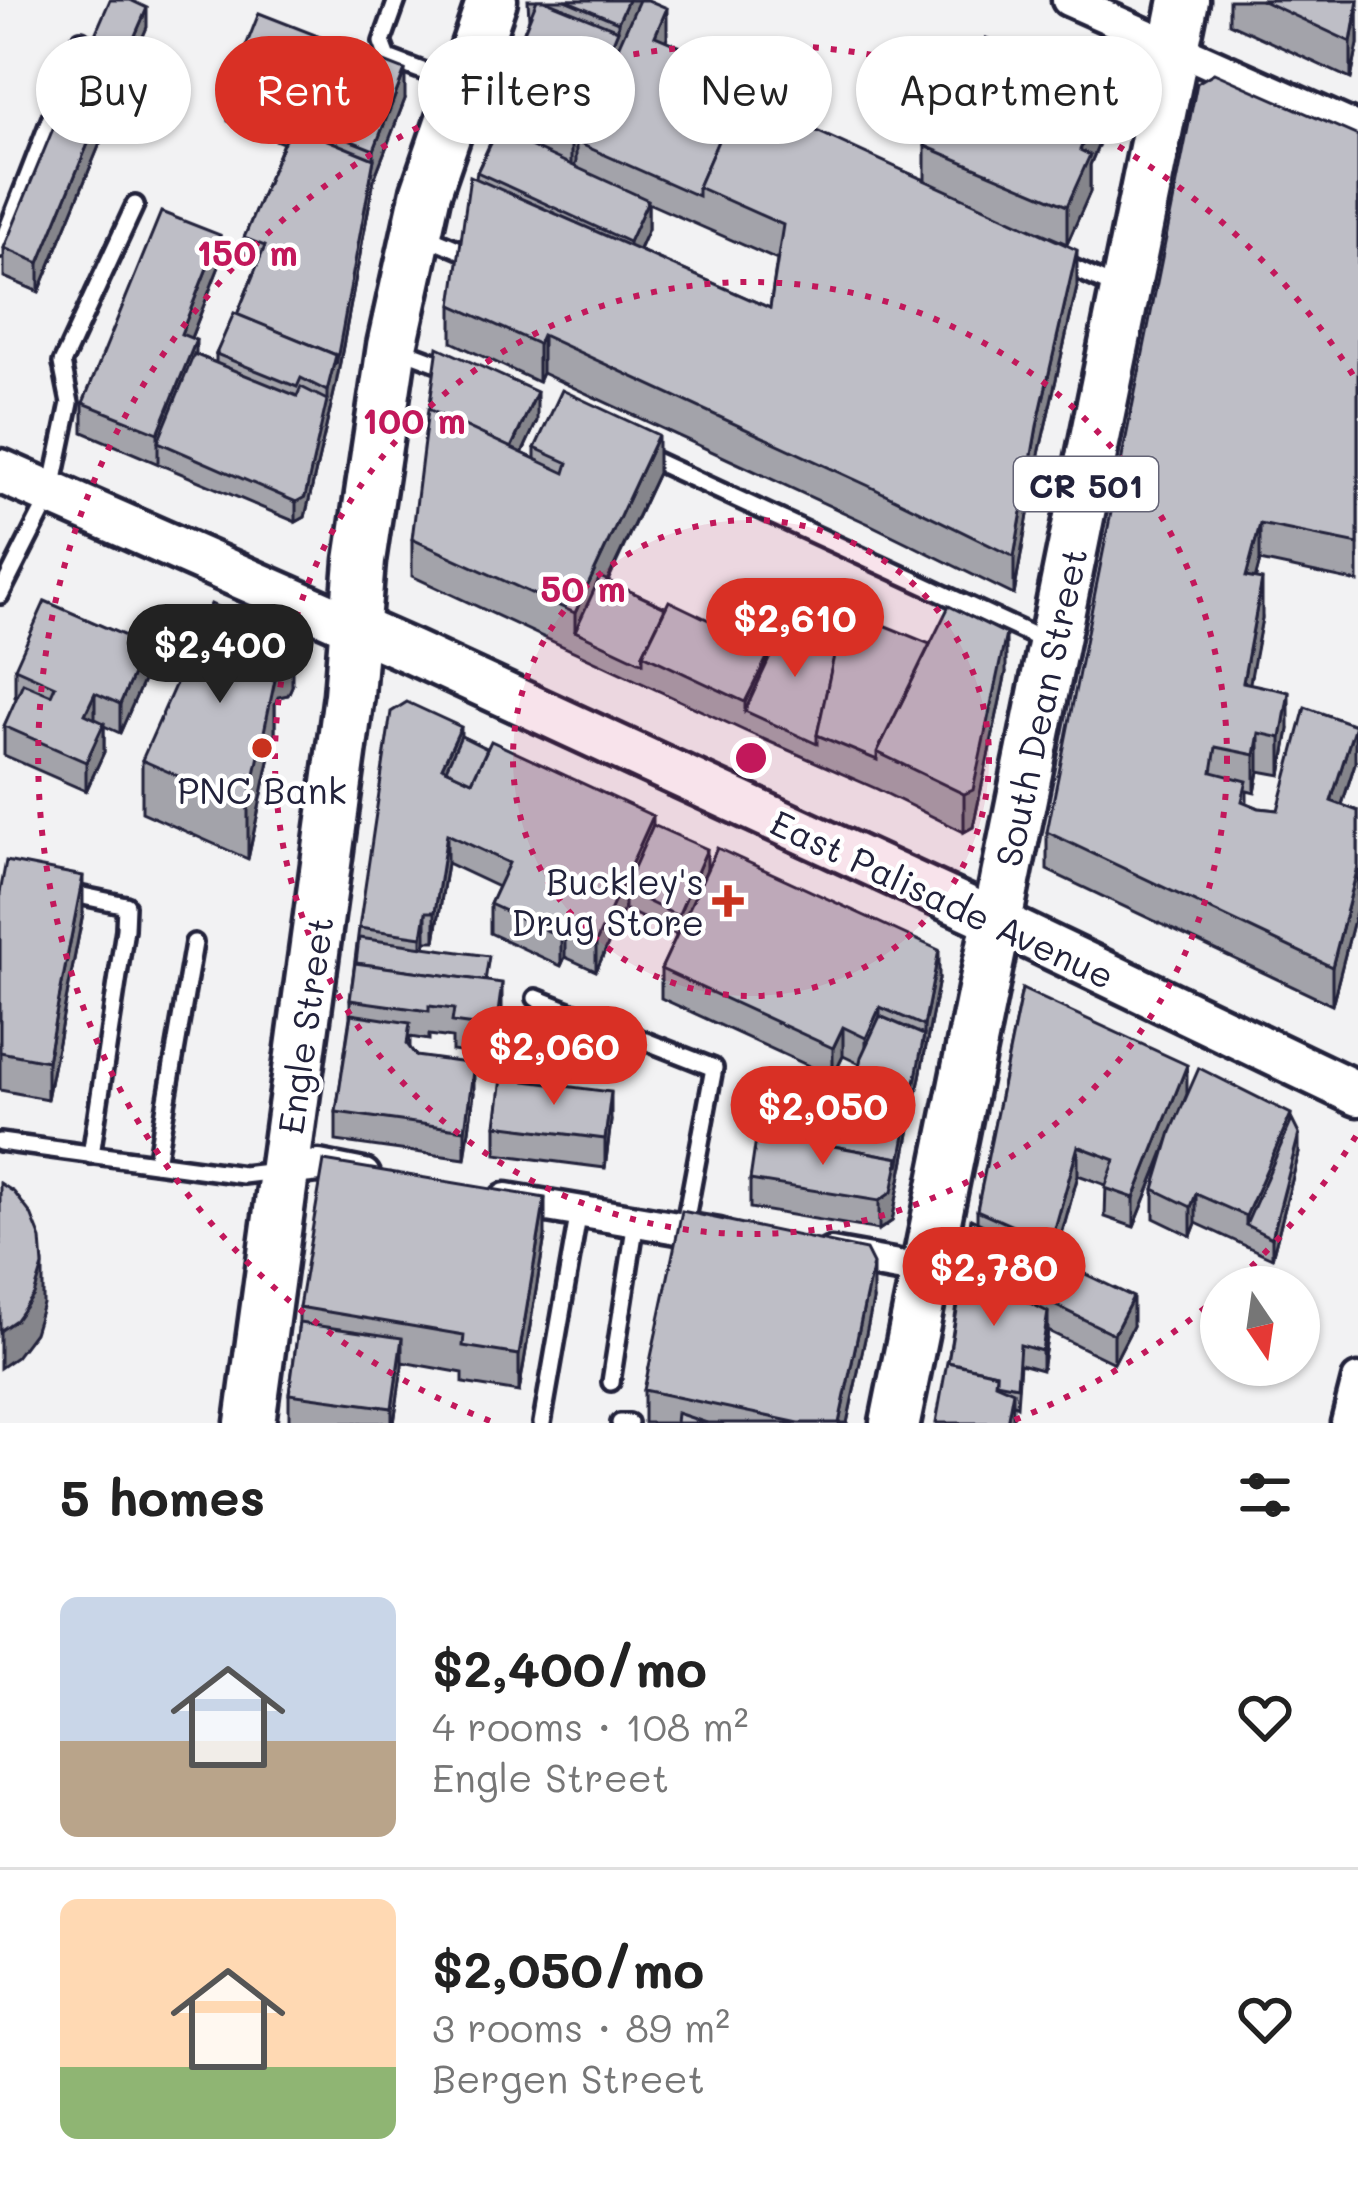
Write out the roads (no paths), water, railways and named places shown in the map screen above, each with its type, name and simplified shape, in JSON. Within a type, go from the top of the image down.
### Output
[{"type":"main road","name":"Engle Street","points":[[479,36],[491,0]]},
{"type":"main road","name":"South Dean Street","points":[[996,921],[1184,0]]},
{"type":"main road","name":"Engle Street","points":[[250,1423],[392,346],[416,232],[442,144]]},
{"type":"main road","name":"East Palisade Avenue","points":[[0,472],[356,627],[996,921],[1358,1094]]},
{"type":"main road","name":"CR 501","points":[[896,1423],[996,921]]},
{"type":"street","points":[[1068,0],[1358,129]]},
{"type":"street","points":[[284,1170],[319,1166],[403,1181]]},
{"type":"street","points":[[469,1192],[752,1241]]},
{"type":"street","points":[[798,1249],[926,1271]]},
{"type":"lane","points":[[397,0],[382,42],[388,58],[418,69]]},
{"type":"lane","points":[[0,249],[41,144]]},
{"type":"lane","points":[[0,595],[51,494],[70,403],[62,363],[135,205]]},
{"type":"lane","points":[[416,232],[499,266]]},
{"type":"lane","points":[[1042,254],[1125,292]]},
{"type":"lane","points":[[392,346],[465,374]]},
{"type":"lane","points":[[634,452],[1053,645]]},
{"type":"lane","points":[[42,886],[126,905],[91,1155]]},
{"type":"lane","points":[[156,1163],[194,943]]},
{"type":"lane","points":[[536,998],[714,1068],[684,1229]]},
{"type":"lane","points":[[0,1142],[243,1175],[284,1170]]},
{"type":"lane","points":[[542,1423],[579,1211]]},
{"type":"lane","points":[[611,1382],[636,1221]]},
{"type":"lane","points":[[620,1423],[629,1423]]},
{"type":"place","name":"PNC Bank","points":[[262,748]]},
{"type":"place","name":"Buckley's Drug Store","points":[[728,901]]}]
